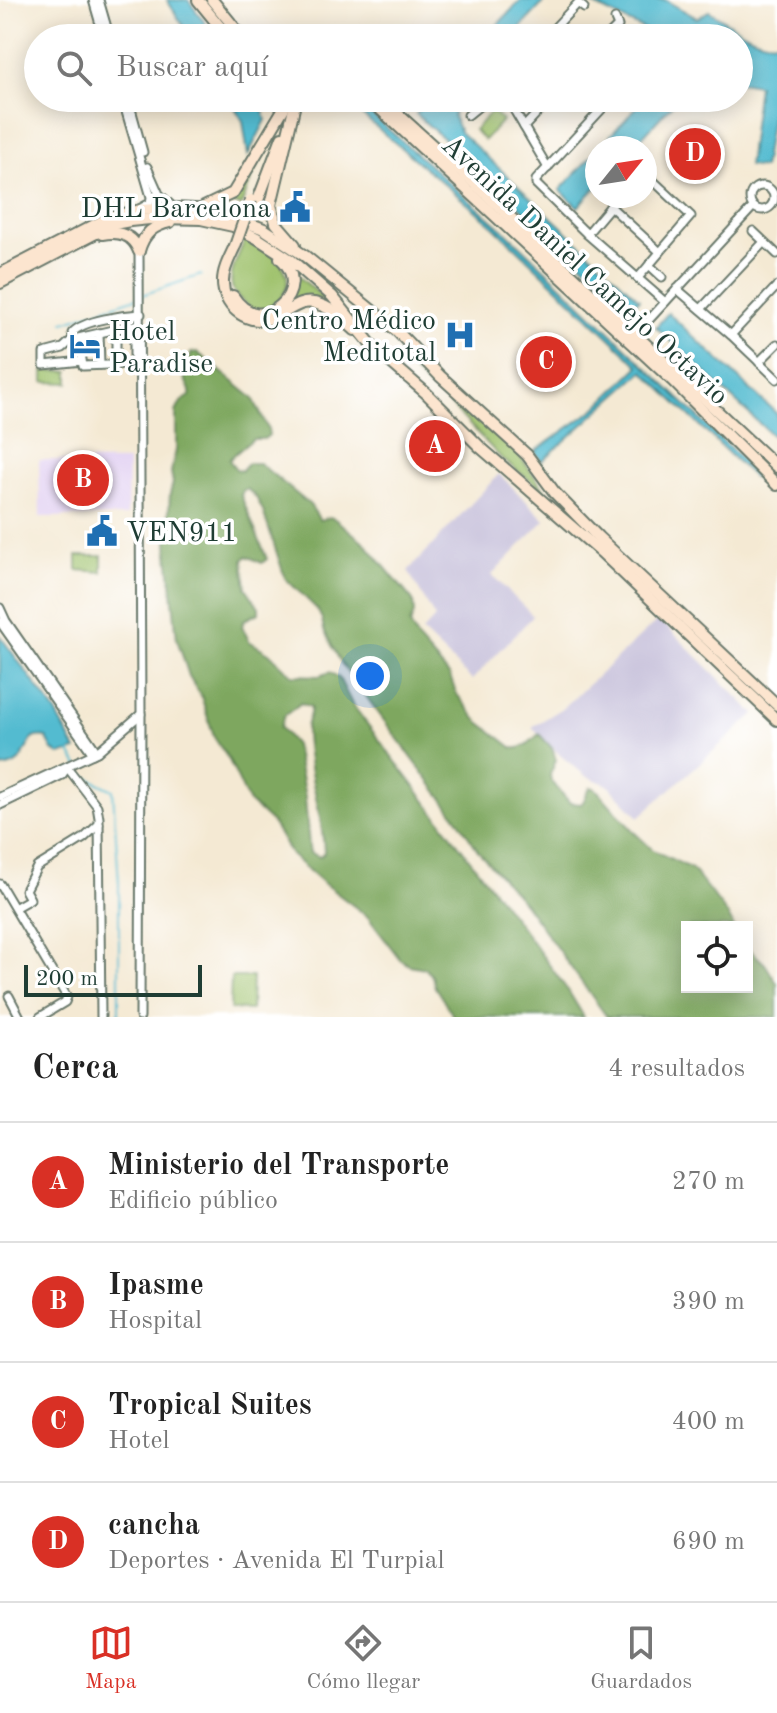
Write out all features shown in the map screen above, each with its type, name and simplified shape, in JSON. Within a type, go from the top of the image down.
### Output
[{"type":"main road","points":[[198,0],[218,24]]},
{"type":"main road","points":[[212,0],[232,24]]},
{"type":"main road","points":[[139,251],[143,237],[160,225],[201,214],[233,193],[286,112]]},
{"type":"main road","points":[[288,112],[223,281],[226,297],[237,313],[253,320],[270,319],[296,305],[314,303],[327,307],[601,552],[777,720]]},
{"type":"main road","points":[[290,112],[271,205],[276,223],[305,256]]},
{"type":"main road","name":"Avenida Daniel Camejo Octavio","points":[[383,112],[777,467]]},
{"type":"main road","name":"Avenida Daniel Camejo Octavio","points":[[392,112],[463,173],[633,337],[777,485]]},
{"type":"main road","points":[[0,284],[110,217],[134,211],[174,208],[242,218],[264,229],[305,256],[391,327],[527,455],[555,493],[598,537],[777,705]]},
{"type":"main road","points":[[0,284],[7,272],[114,224],[201,214],[233,226],[291,260],[332,296],[373,347]]},
{"type":"main road","points":[[92,235],[111,232],[124,234],[139,251]]},
{"type":"main road","points":[[237,247],[230,279],[234,298],[251,312],[270,313],[288,297],[291,276],[285,262],[250,235]]},
{"type":"main road","points":[[426,393],[432,394],[440,389],[440,376]]},
{"type":"main road","points":[[441,406],[444,395],[456,391]]},
{"type":"street","points":[[93,0],[100,24]]},
{"type":"street","points":[[99,0],[106,24]]},
{"type":"street","points":[[558,24],[578,3],[584,8]]},
{"type":"street","points":[[615,19],[617,24]]},
{"type":"street","points":[[129,112],[151,197],[150,203],[134,211]]},
{"type":"street","points":[[130,112],[153,185],[164,202],[174,208]]},
{"type":"street","points":[[468,115],[472,112]]},
{"type":"street","points":[[515,112],[548,168]]},
{"type":"street","points":[[524,127],[538,112]]},
{"type":"street","points":[[599,112],[536,180],[537,187],[665,302]]},
{"type":"street","points":[[638,278],[691,218],[691,214],[657,184]]},
{"type":"street","points":[[633,337],[753,207]]},
{"type":"street","points":[[587,234],[608,208]]},
{"type":"street","points":[[612,208],[660,252]]},
{"type":"street","points":[[753,231],[777,254]]},
{"type":"street","points":[[701,309],[764,242]]},
{"type":"street","points":[[139,251],[140,1017]]},
{"type":"street","points":[[649,265],[662,277]]},
{"type":"street","points":[[731,335],[777,286]]},
{"type":"street","points":[[677,289],[777,379]]},
{"type":"street","points":[[82,361],[54,366],[43,363],[44,353],[63,348],[78,338],[135,325],[134,364],[83,366],[78,338],[72,333],[78,327],[141,310]]},
{"type":"street","points":[[116,329],[116,365]]},
{"type":"street","points":[[99,333],[100,365]]},
{"type":"street","points":[[759,362],[777,344]]},
{"type":"street","points":[[0,608],[92,755]]},
{"type":"street","points":[[0,622],[92,755]]},
{"type":"street","points":[[0,797],[92,755],[141,714]]},
{"type":"street","points":[[0,805],[62,775],[68,767]]},
{"type":"street","points":[[68,767],[97,806],[101,1017]]},
{"type":"street","points":[[16,907],[30,899],[25,890],[37,867],[84,838],[99,824]]},
{"type":"street","points":[[0,884],[67,997],[65,1002],[40,1017]]},
{"type":"street","points":[[9,996],[20,1017]]},
{"type":"shaded area","points":[[39,460],[128,461],[127,516],[40,517]]},
{"type":"shaded area","points":[[499,474],[545,520],[492,575],[533,616],[472,680],[422,632],[435,618],[408,571]]},
{"type":"shaded area","points":[[659,619],[755,714],[639,817],[608,785],[586,776],[532,727],[563,708]]},
{"type":"green space","points":[[491,112],[502,121],[484,140],[474,130]]},
{"type":"green space","points":[[700,136],[712,149],[689,171],[677,159]]},
{"type":"green space","points":[[263,149],[241,206],[228,202]]},
{"type":"green space","points":[[246,237],[278,260],[287,278],[287,286],[279,299],[264,309],[254,311],[235,293],[231,280]]},
{"type":"green space","points":[[296,274],[326,300],[305,298],[288,304],[295,289]]},
{"type":"green space","points":[[197,352],[253,398],[269,435],[264,439],[253,439],[229,460],[241,471],[248,463],[259,463],[310,505],[320,520],[335,519],[365,543],[413,601],[414,613],[410,624],[418,640],[450,676],[456,693],[477,720],[513,748],[524,746],[539,734],[552,748],[556,760],[551,781],[570,803],[581,804],[591,787],[596,789],[653,850],[692,869],[731,921],[681,921],[681,993],[753,993],[753,953],[777,983],[777,1017],[607,1017],[524,903],[479,852],[341,663],[317,609],[285,578],[263,511],[256,497],[247,489],[241,496],[267,559],[262,563],[247,556],[243,560],[246,588],[259,607],[259,613],[244,620],[242,626],[249,641],[269,653],[292,675],[320,676],[330,672],[339,678],[352,704],[528,936],[584,1017],[454,1017],[425,968],[409,965],[400,959],[367,916],[291,855],[273,824],[248,801],[229,760],[214,737],[177,639],[167,544],[173,483],[171,472],[176,450],[176,412],[181,402],[190,396],[184,373],[188,369],[191,353]],"holes":[[[301,703],[311,707],[306,732],[323,838],[324,853],[320,857],[310,853],[305,797],[295,745],[280,727],[284,716]]]},
{"type":"green space","points":[[405,353],[438,382],[436,388],[429,387],[398,357]]},
{"type":"green space","points":[[44,371],[69,371],[69,383],[44,382]]},
{"type":"green space","points":[[455,398],[515,450],[547,493],[502,459],[449,403]]},
{"type":"green space","points":[[77,556],[102,556],[102,572],[77,570]]},
{"type":"green space","points":[[231,977],[252,977],[251,1010],[230,1009]]},
{"type":"water","points":[[167,0],[188,0],[206,24],[182,24]]},
{"type":"water","points":[[521,0],[546,0],[524,24],[498,24]]},
{"type":"water","points":[[584,0],[665,0],[697,18],[709,11],[730,24],[633,24]]},
{"type":"water","points":[[753,37],[777,41],[774,100],[777,100],[777,106],[773,106],[763,168],[748,166],[758,85],[753,84]]},
{"type":"water","points":[[238,112],[263,112],[266,120],[248,155],[243,121]]},
{"type":"water","points":[[369,112],[508,234],[777,493],[777,500],[643,371],[542,461],[534,452],[595,409],[639,366],[488,221],[361,114]]},
{"type":"water","points":[[454,112],[460,132],[639,299],[631,307],[416,114]]},
{"type":"water","points":[[632,112],[665,112],[643,136],[610,136]]},
{"type":"water","points":[[585,163],[585,199],[578,207],[560,190]]},
{"type":"water","points":[[668,313],[777,414],[777,440],[656,327]]},
{"type":"water","points":[[0,636],[55,711],[76,750],[60,755],[53,750],[46,737],[38,737],[32,739],[18,762],[0,768]]},
{"type":"waterway","points":[[142,295],[201,275]]},
{"type":"waterway","points":[[64,322],[136,298]]},
{"type":"waterway","points":[[70,752],[84,776],[113,790],[119,884],[119,1017]]},
{"type":"place","name":"cancha","points":[[695,154]]},
{"type":"place","name":"DHL Barcelona","points":[[295,207]]},
{"type":"place","name":"Centro Médico Meditotal","points":[[460,335]]},
{"type":"place","name":"Hotel Paradise","points":[[85,346]]},
{"type":"place","name":"Tropical Suites","points":[[546,362]]},
{"type":"place","name":"Ministerio del Transporte","points":[[435,446]]},
{"type":"place","name":"Ipasme","points":[[83,480]]},
{"type":"place","name":"VEN911","points":[[102,531]]}]
